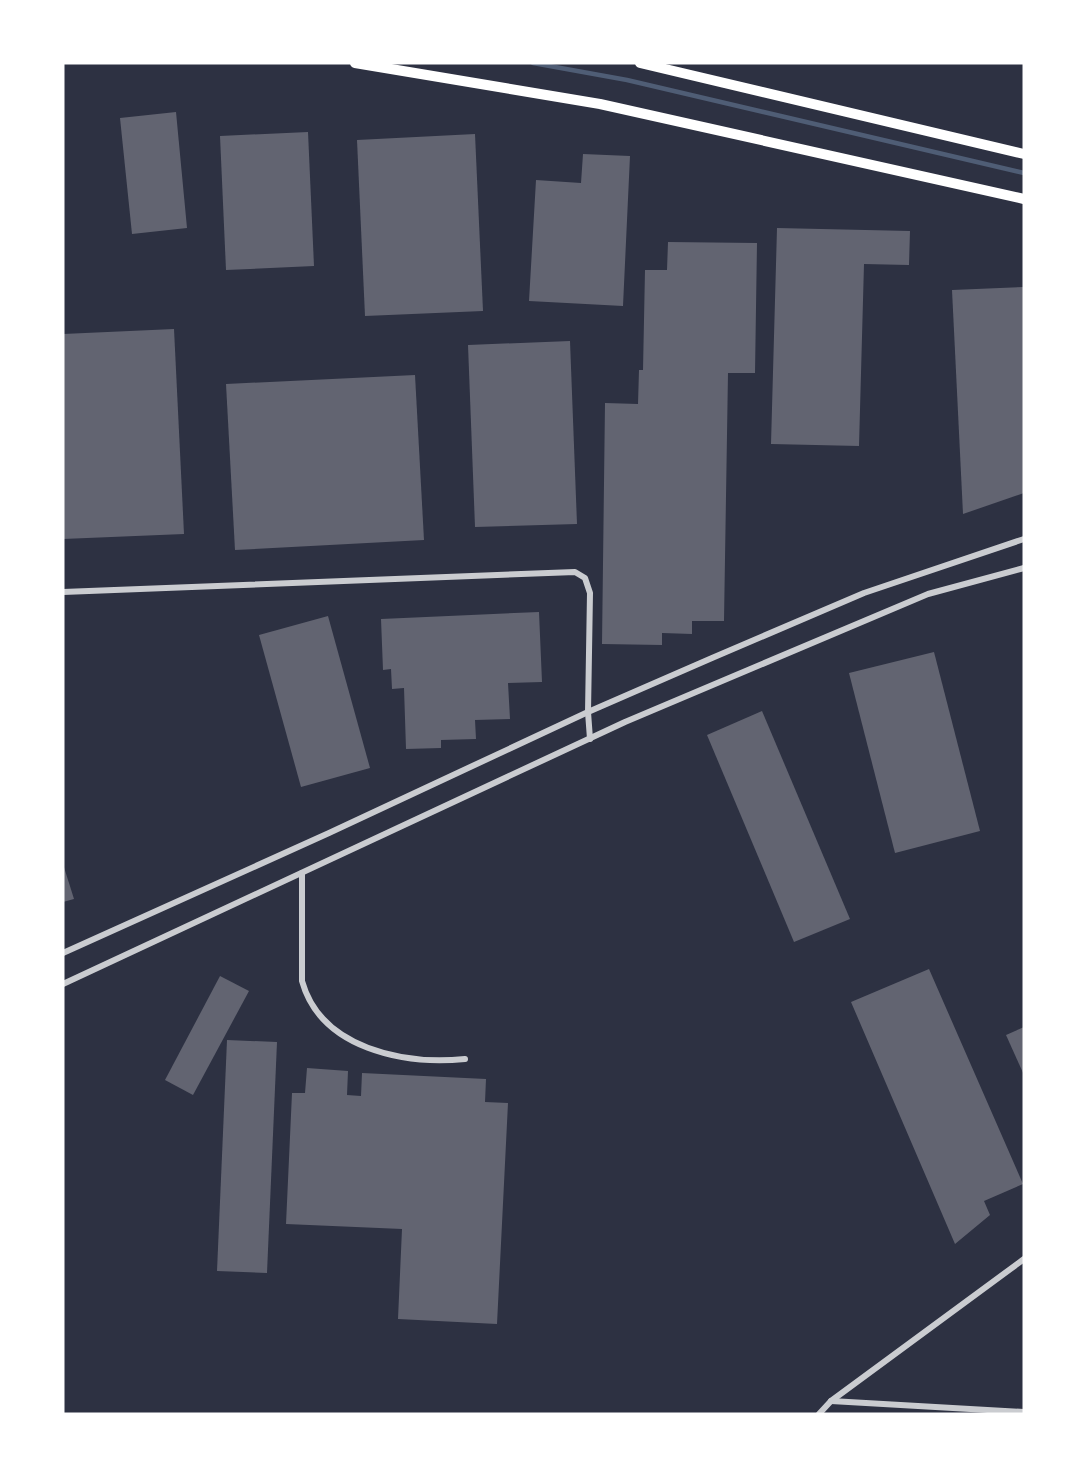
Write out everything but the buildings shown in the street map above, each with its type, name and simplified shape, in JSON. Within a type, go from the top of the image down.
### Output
[{"type":"main road","points":[[355,63],[600,104],[1024,199]]},
{"type":"main road","points":[[640,63],[1024,154]]},
{"type":"street","points":[[63,952],[329,833],[588,712],[864,593],[1024,539]]},
{"type":"street","points":[[63,984],[590,739],[928,594],[1024,568]]},
{"type":"street","points":[[63,592],[575,572],[585,578],[590,593],[588,712],[590,739]]},
{"type":"street","points":[[302,873],[302,981],[318,1014],[333,1028],[355,1041],[387,1054],[426,1061],[465,1059]]},
{"type":"street","points":[[819,1414],[831,1401],[1024,1259]]},
{"type":"street","points":[[831,1401],[1024,1412]]},
{"type":"waterway","points":[[533,63],[627,80],[1024,173]]}]
